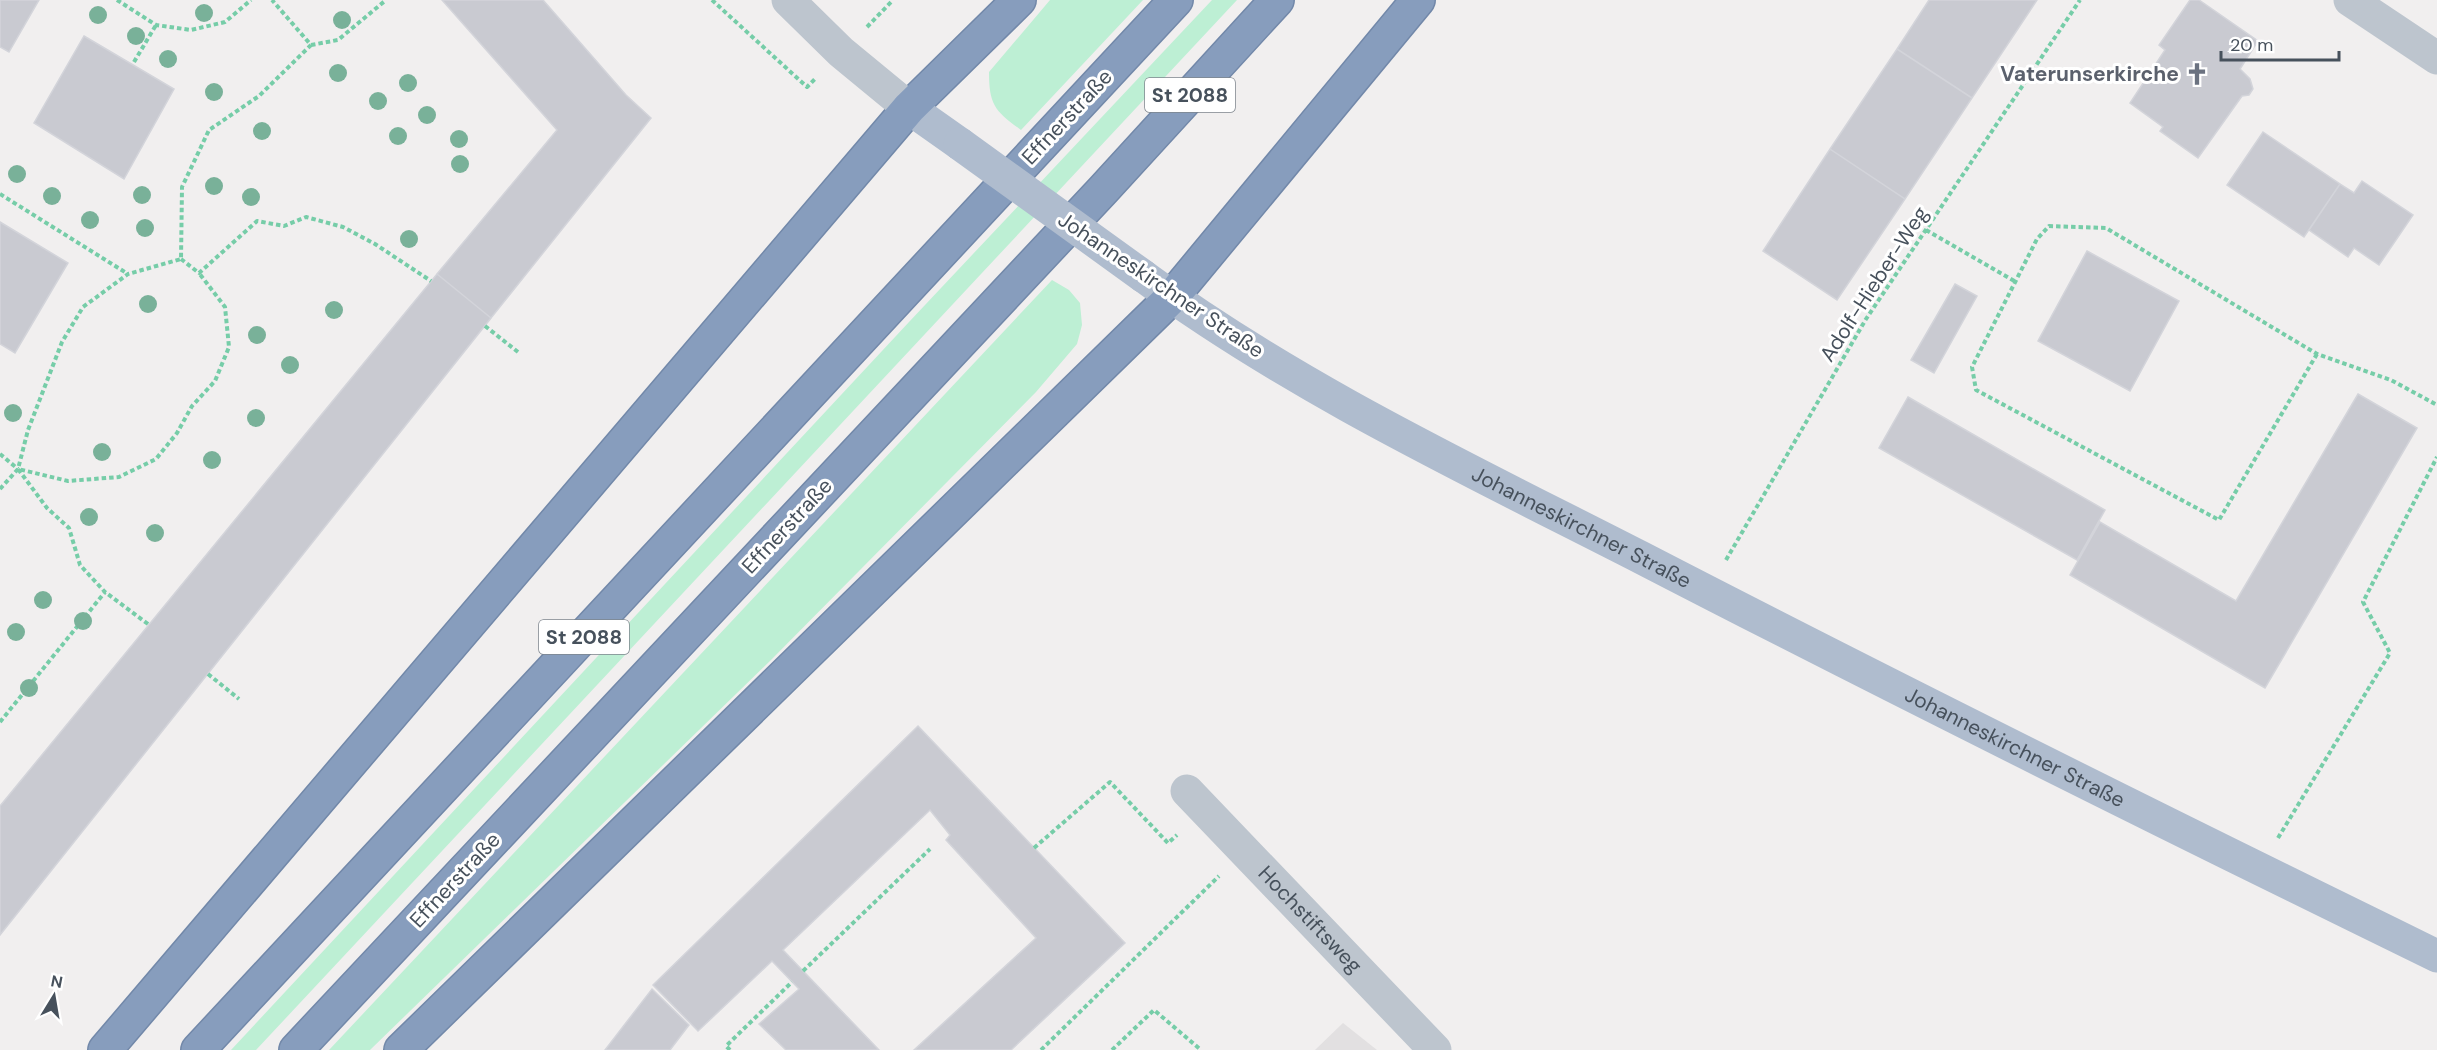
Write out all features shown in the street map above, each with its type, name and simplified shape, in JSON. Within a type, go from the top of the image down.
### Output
[{"type":"highway","points":[[105,1050],[909,108],[1019,0]]},
{"type":"highway","name":"Effnerstraße","points":[[198,1050],[1176,0]]},
{"type":"highway","name":"Effnerstraße","points":[[296,1050],[1103,190],[1277,0]]},
{"type":"highway","points":[[401,1050],[1172,297],[1418,0]]},
{"type":"main road","name":"Johanneskirchner Straße","points":[[909,108],[1172,297],[1388,428],[1708,592],[2437,956]]},
{"type":"street","name":"Johanneskirchner Straße","points":[[788,0],[841,52],[909,108]]},
{"type":"street","points":[[2350,0],[2437,58]]},
{"type":"street","name":"Hochstiftsweg","points":[[1196,801],[1435,1050]]},
{"type":"path","points":[[117,0],[156,25],[191,30],[225,22],[251,0]]},
{"type":"path","points":[[272,0],[311,45]]},
{"type":"path","points":[[181,259],[182,187],[209,130],[260,96],[311,45],[338,40],[386,0]]},
{"type":"path","points":[[712,0],[807,87],[841,52]]},
{"type":"path","points":[[881,13],[893,0]]},
{"type":"path","name":"Adolf-Hieber-Weg","points":[[1708,592],[1866,319],[2080,0]]},
{"type":"path","points":[[134,62],[156,25]]},
{"type":"path","points":[[0,194],[129,274]]},
{"type":"path","points":[[199,273],[257,221],[284,226],[306,217],[343,226],[431,281]]},
{"type":"path","points":[[2317,354],[2219,520],[1976,390],[1972,367],[2037,239],[2049,226],[2106,228],[2317,354],[2391,380],[2437,405]]},
{"type":"path","points":[[1926,230],[2016,282]]},
{"type":"path","points":[[18,469],[68,481],[119,477],[156,459],[177,433],[192,406],[215,381],[229,346],[225,307],[199,273],[181,259]]},
{"type":"path","points":[[0,489],[18,469],[28,430],[62,342],[83,307],[129,274],[181,259]]},
{"type":"path","points":[[485,326],[518,352]]},
{"type":"path","points":[[0,454],[18,469],[47,508],[69,528],[81,565],[105,592],[148,624]]},
{"type":"path","points":[[2258,868],[2390,653],[2363,602],[2437,457]]},
{"type":"path","points":[[0,722],[105,592]]},
{"type":"path","points":[[208,674],[239,699]]},
{"type":"path","points":[[1034,848],[1110,782],[1168,843],[1196,801]]},
{"type":"path","points":[[803,971],[930,849]]},
{"type":"path","points":[[1041,1050],[1244,851]]},
{"type":"path","points":[[730,1050],[726,1046],[792,982]]},
{"type":"path","points":[[1112,1050],[1154,1010],[1202,1050]]},
{"type":"shaded area","points":[[1343,1023],[1377,1050],[1315,1050]]},
{"type":"green space","points":[[1050,0],[1143,0],[1021,130],[1005,118],[995,106],[990,92],[989,72]]},
{"type":"green space","points":[[1212,0],[1237,0],[256,1050],[231,1050],[909,322]]},
{"type":"green space","points":[[1052,280],[1069,290],[1080,303],[1082,325],[1077,344],[1036,392],[771,660],[370,1050],[329,1050]]},
{"type":"building","points":[[0,0],[39,0],[9,52],[0,47]]},
{"type":"building","points":[[442,0],[543,0],[626,95],[651,118],[491,318],[437,274],[557,130]]},
{"type":"building","points":[[1929,0],[2037,0],[1972,98],[1897,49]]},
{"type":"building","name":"Vaterunserkirche","points":[[2190,0],[2199,0],[2258,41],[2240,69],[2250,79],[2253,89],[2249,95],[2242,96],[2198,158],[2160,131],[2163,127],[2130,103],[2165,50],[2159,45]]},
{"type":"building","points":[[84,36],[174,89],[124,179],[34,123]]},
{"type":"building","points":[[1897,49],[1972,98],[1905,199],[1830,149]]},
{"type":"building","points":[[2263,132],[2340,184],[2304,237],[2227,185]]},
{"type":"building","points":[[1830,149],[1905,199],[1837,300],[1763,251]]},
{"type":"building","points":[[2362,181],[2413,215],[2379,265],[2354,248],[2348,257],[2309,230],[2340,184],[2354,193]]},
{"type":"building","points":[[0,222],[68,263],[15,353],[0,344]]},
{"type":"building","points":[[2087,251],[2179,301],[2130,391],[2038,341]]},
{"type":"building","points":[[437,274],[491,318],[0,935],[0,806]]},
{"type":"building","points":[[1955,284],[1977,296],[1934,373],[1911,360]]},
{"type":"building","points":[[2358,394],[2417,428],[2265,688],[2070,575],[2100,522],[2236,601]]},
{"type":"building","points":[[1908,397],[2105,510],[2077,560],[1879,448]]},
{"type":"building","points":[[918,726],[1125,943],[1011,1050],[914,1050],[1036,938],[946,840],[950,835],[930,810],[783,950],[879,1050],[786,1050],[759,1024],[799,989],[772,961],[698,1031],[653,985]]},
{"type":"building","points":[[652,989],[689,1025],[670,1050],[605,1050]]},
{"type":"place","name":"Vaterunserkirche","points":[[2197,74]]}]
